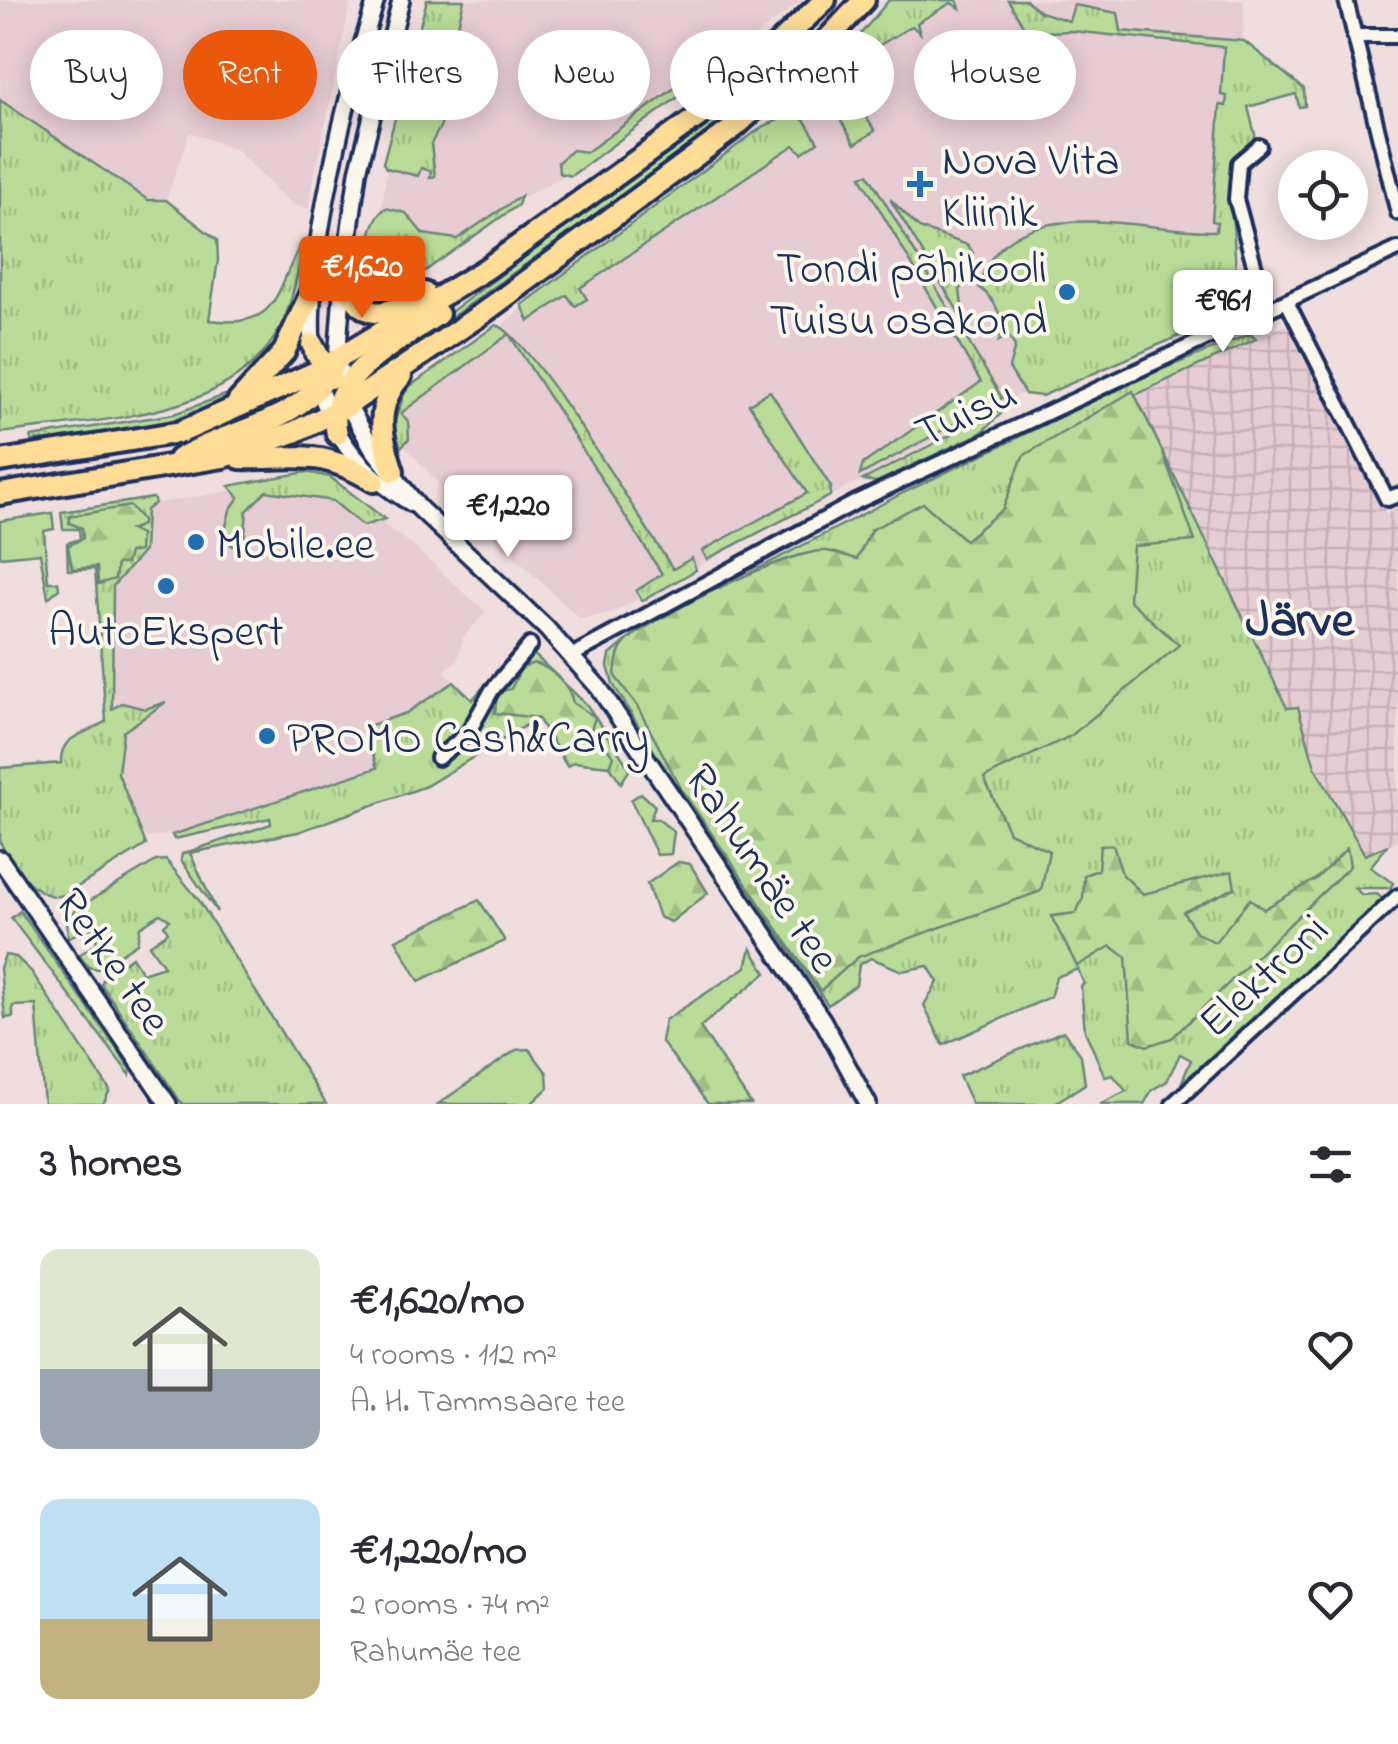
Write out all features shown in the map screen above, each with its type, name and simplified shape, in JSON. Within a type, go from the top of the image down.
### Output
[{"type":"main road","points":[[223,457],[335,396],[486,269],[714,105],[824,0]]},
{"type":"main road","points":[[160,470],[197,448],[285,414],[335,396],[371,390],[736,126],[813,55],[864,0]]},
{"type":"main road","points":[[343,278],[358,305],[374,314],[386,314],[446,280],[486,269]]},
{"type":"main road","points":[[335,396],[366,365],[453,303],[486,269]]},
{"type":"main road","points":[[213,420],[272,370],[315,284]]},
{"type":"main road","points":[[312,344],[335,396]]},
{"type":"main road","points":[[0,494],[223,457],[332,458],[384,476],[382,411],[392,386],[415,360]]},
{"type":"main road","points":[[0,461],[181,432],[303,384],[335,396]]},
{"type":"street","points":[[312,344],[315,284],[335,166],[376,0]]},
{"type":"street","points":[[335,396],[343,278],[361,158],[402,0]]},
{"type":"street","points":[[1346,0],[1398,213]]},
{"type":"street","points":[[1354,36],[1398,36]]},
{"type":"street","points":[[1259,146],[1239,163],[1236,199],[1266,311]]},
{"type":"street","name":"Tuisu","points":[[571,656],[856,502],[1398,249]]},
{"type":"street","points":[[1286,302],[1387,499],[1398,495]]},
{"type":"street","name":"Rahumäe tee","points":[[335,396],[384,476],[571,656],[599,688],[823,1021],[868,1104]]},
{"type":"street","points":[[438,758],[468,733],[492,690],[530,644]]},
{"type":"street","name":"Retke tee","points":[[0,859],[168,1104]]},
{"type":"street","name":"Elektroni","points":[[1173,1104],[1398,896]]},
{"type":"shaded area","points":[[0,0],[351,0],[345,30],[337,30],[337,68],[308,208],[292,205],[236,150],[190,132],[166,200],[148,200],[0,100]]},
{"type":"shaded area","points":[[445,0],[803,0],[762,30],[670,30],[670,98],[650,113],[650,30],[518,30],[518,120],[641,120],[569,173],[518,200],[446,252],[380,218],[388,162],[403,120],[498,120],[498,30],[434,30]]},
{"type":"shaded area","points":[[905,0],[1244,0],[1238,247],[994,284],[1028,390],[610,614],[580,619],[444,490],[400,440],[398,412],[528,304],[774,120],[894,120],[894,30],[875,30]]},
{"type":"shaded area","points":[[1292,322],[1386,514],[1398,508],[1398,840],[1366,856],[1315,767],[1298,707],[1287,709],[1135,395]]},
{"type":"shaded area","points":[[317,476],[407,541],[486,612],[463,638],[458,659],[444,671],[472,700],[380,770],[172,834],[146,838],[118,773],[110,728],[95,514]]},
{"type":"green space","points":[[427,0],[464,0],[457,30],[419,30]]},
{"type":"green space","points":[[889,0],[957,0],[960,8],[951,3],[917,23],[919,30],[912,26],[894,37],[894,30],[864,30]]},
{"type":"green space","points":[[1008,0],[1026,0],[1040,12],[1069,21],[1074,5],[1118,13],[1121,31],[1244,41],[1304,89],[1305,106],[1299,107],[1296,94],[1248,107],[1257,143],[1230,174],[1238,304],[1254,303],[1042,396],[1025,394],[1009,368],[1015,346],[1008,336],[999,341],[1002,326],[998,311],[979,287],[994,255],[1017,236],[1046,225],[1116,223],[1216,231],[1217,222],[1212,221],[1220,105],[1226,106],[1227,96],[1221,95],[1224,47],[1076,30],[1026,30]]},
{"type":"green space","points":[[670,91],[670,103],[650,118],[650,106]]},
{"type":"green space","points":[[0,100],[148,200],[166,200],[217,240],[209,320],[250,319],[263,312],[280,291],[302,243],[292,296],[275,337],[248,368],[213,390],[173,406],[130,416],[0,433]]},
{"type":"green space","points":[[395,120],[442,123],[431,144],[435,176],[430,178],[431,171],[421,168],[418,176],[386,168],[383,163]]},
{"type":"green space","points":[[631,120],[647,120],[571,176],[559,173],[558,162],[572,150],[587,152]]},
{"type":"green space","points":[[711,120],[723,120],[373,374],[372,370]]},
{"type":"green space","points":[[778,120],[803,120],[818,142],[802,153],[794,145],[580,288],[587,299],[575,306],[567,295],[529,321],[522,305],[762,127]]},
{"type":"green space","points":[[840,120],[868,120],[875,131],[855,144]]},
{"type":"green space","points":[[868,174],[1002,398],[860,475],[863,464],[981,382],[864,183],[861,176]]},
{"type":"green space","points":[[521,196],[518,205],[390,296],[376,299],[369,295],[367,261],[371,235],[386,208],[406,213],[423,234],[457,239]]},
{"type":"green space","points":[[890,199],[919,228],[968,245],[973,253],[960,290],[964,321]]},
{"type":"green space","points":[[496,325],[509,334],[401,413],[408,422],[409,439],[401,447],[393,426],[406,389]]},
{"type":"green space","points":[[1250,334],[1256,339],[1135,395],[1287,708],[1298,707],[1315,767],[1365,855],[1388,845],[1370,867],[1393,883],[1390,888],[1355,888],[1362,895],[1377,894],[1383,899],[1181,1084],[1191,1060],[1180,1054],[1167,1081],[1152,1090],[1144,1104],[1100,1104],[1126,1091],[1113,1075],[1105,1077],[1085,1031],[1081,986],[1084,984],[1078,969],[1056,977],[1050,997],[943,1045],[924,1005],[938,982],[928,966],[902,971],[871,958],[859,965],[856,985],[828,1005],[661,763],[613,684],[608,666],[610,655],[637,632],[903,493],[1143,377]]},
{"type":"green space","points":[[510,335],[559,395],[673,569],[692,558],[696,570],[642,601],[636,591],[662,574]]},
{"type":"green space","points":[[247,387],[198,411],[144,427],[59,439],[32,441],[31,437],[174,414]]},
{"type":"green space","points":[[770,391],[831,487],[830,496],[707,559],[702,551],[807,493],[749,404]]},
{"type":"green space","points":[[1133,391],[1163,453],[1195,541],[1133,546],[1129,600],[1179,645],[1072,735],[984,778],[1009,832],[1049,851],[1041,891],[858,957],[820,991],[683,792],[636,704],[615,676],[621,648],[644,629],[694,600],[784,561],[826,551],[857,559],[871,530],[923,503],[965,540],[1003,509],[1023,456]]},
{"type":"green space","points":[[1011,404],[981,433],[877,482],[863,480]]},
{"type":"green space","points":[[306,472],[330,477],[385,519],[363,526],[333,501],[266,491],[247,511],[244,544],[232,546],[224,535],[230,510],[239,497],[229,486]]},
{"type":"green space","points":[[153,498],[155,503],[146,510],[144,551],[113,586],[112,709],[122,703],[145,709],[166,702],[123,732],[118,773],[146,845],[64,895],[55,896],[25,879],[3,849],[0,768],[61,763],[69,741],[106,721],[95,569],[68,570],[67,543],[80,539],[79,529],[63,529],[61,512]]},
{"type":"green space","points":[[130,506],[142,520],[142,525],[130,530],[140,535],[139,551],[129,553],[126,564],[117,564],[115,579],[98,584],[97,567],[72,569],[68,546],[83,538],[82,528],[69,523],[70,516]]},
{"type":"green space","points":[[52,513],[54,529],[44,531],[48,582],[58,582],[59,589],[48,598],[40,553],[0,557],[0,521]]},
{"type":"green space","points":[[522,643],[587,705],[630,769],[621,783],[610,766],[574,762],[567,766],[538,718],[426,786],[298,832],[190,853],[217,912],[181,860],[182,854],[271,824],[270,818],[174,839],[172,835],[377,768],[365,727],[406,713],[454,682],[472,700]]},
{"type":"green space","points":[[534,663],[553,673],[568,690],[573,703],[595,717],[591,730],[614,756],[610,766],[574,762],[567,766],[538,718],[495,713],[497,692],[511,689],[521,668]]},
{"type":"green space","points":[[641,793],[655,806],[650,819],[658,819],[674,832],[671,854],[657,855],[631,800]]},
{"type":"green space","points":[[1113,845],[1122,874],[1143,894],[1232,871],[1235,888],[1183,912],[1197,933],[1215,942],[1250,899],[1264,909],[1316,879],[1347,848],[1350,866],[1172,1038],[1147,1046],[1132,1040],[1126,957],[1111,946],[1077,966],[1051,916],[1076,913],[1083,898],[1084,875],[1098,870],[1100,846]]},
{"type":"green space","points":[[166,860],[198,899],[326,1104],[182,1104],[101,984],[105,975],[132,957],[142,973],[164,966],[149,945],[168,932],[164,925],[170,920],[160,914],[140,927],[137,943],[98,969],[88,967],[79,955],[97,943],[93,929],[68,938],[67,921],[76,909],[156,861]]},
{"type":"green space","points":[[678,862],[690,864],[708,893],[671,922],[659,917],[647,884]]},
{"type":"green space","points":[[479,900],[505,941],[419,981],[396,940]]},
{"type":"green space","points":[[20,911],[131,1069],[130,1075],[11,918]]},
{"type":"green space","points":[[751,948],[766,973],[700,1027],[751,1104],[708,1104],[661,1041],[665,1020],[746,967]]},
{"type":"green space","points":[[5,955],[16,957],[31,971],[110,1090],[103,1104],[44,1104],[36,1005],[13,1006],[13,1017],[5,1018],[0,968]]},
{"type":"green space","points":[[1063,1031],[1081,1055],[1085,1084],[1053,1104],[972,1104],[959,1076]]},
{"type":"green space","points":[[529,1049],[547,1073],[548,1088],[531,1104],[438,1104],[516,1050]]},
{"type":"place","name":"Nova Vita Kliinik","points":[[920,184]]},
{"type":"place","name":"Tondi põhikooli Tuisu osakond","points":[[1067,292]]},
{"type":"place","name":"Mobile.ee","points":[[196,542]]},
{"type":"place","name":"AutoEkspert","points":[[166,586]]},
{"type":"place","name":"PROMO Cash&Carry","points":[[267,736]]},
{"type":"district","name":"Järve","points":[[1300,617]]}]
